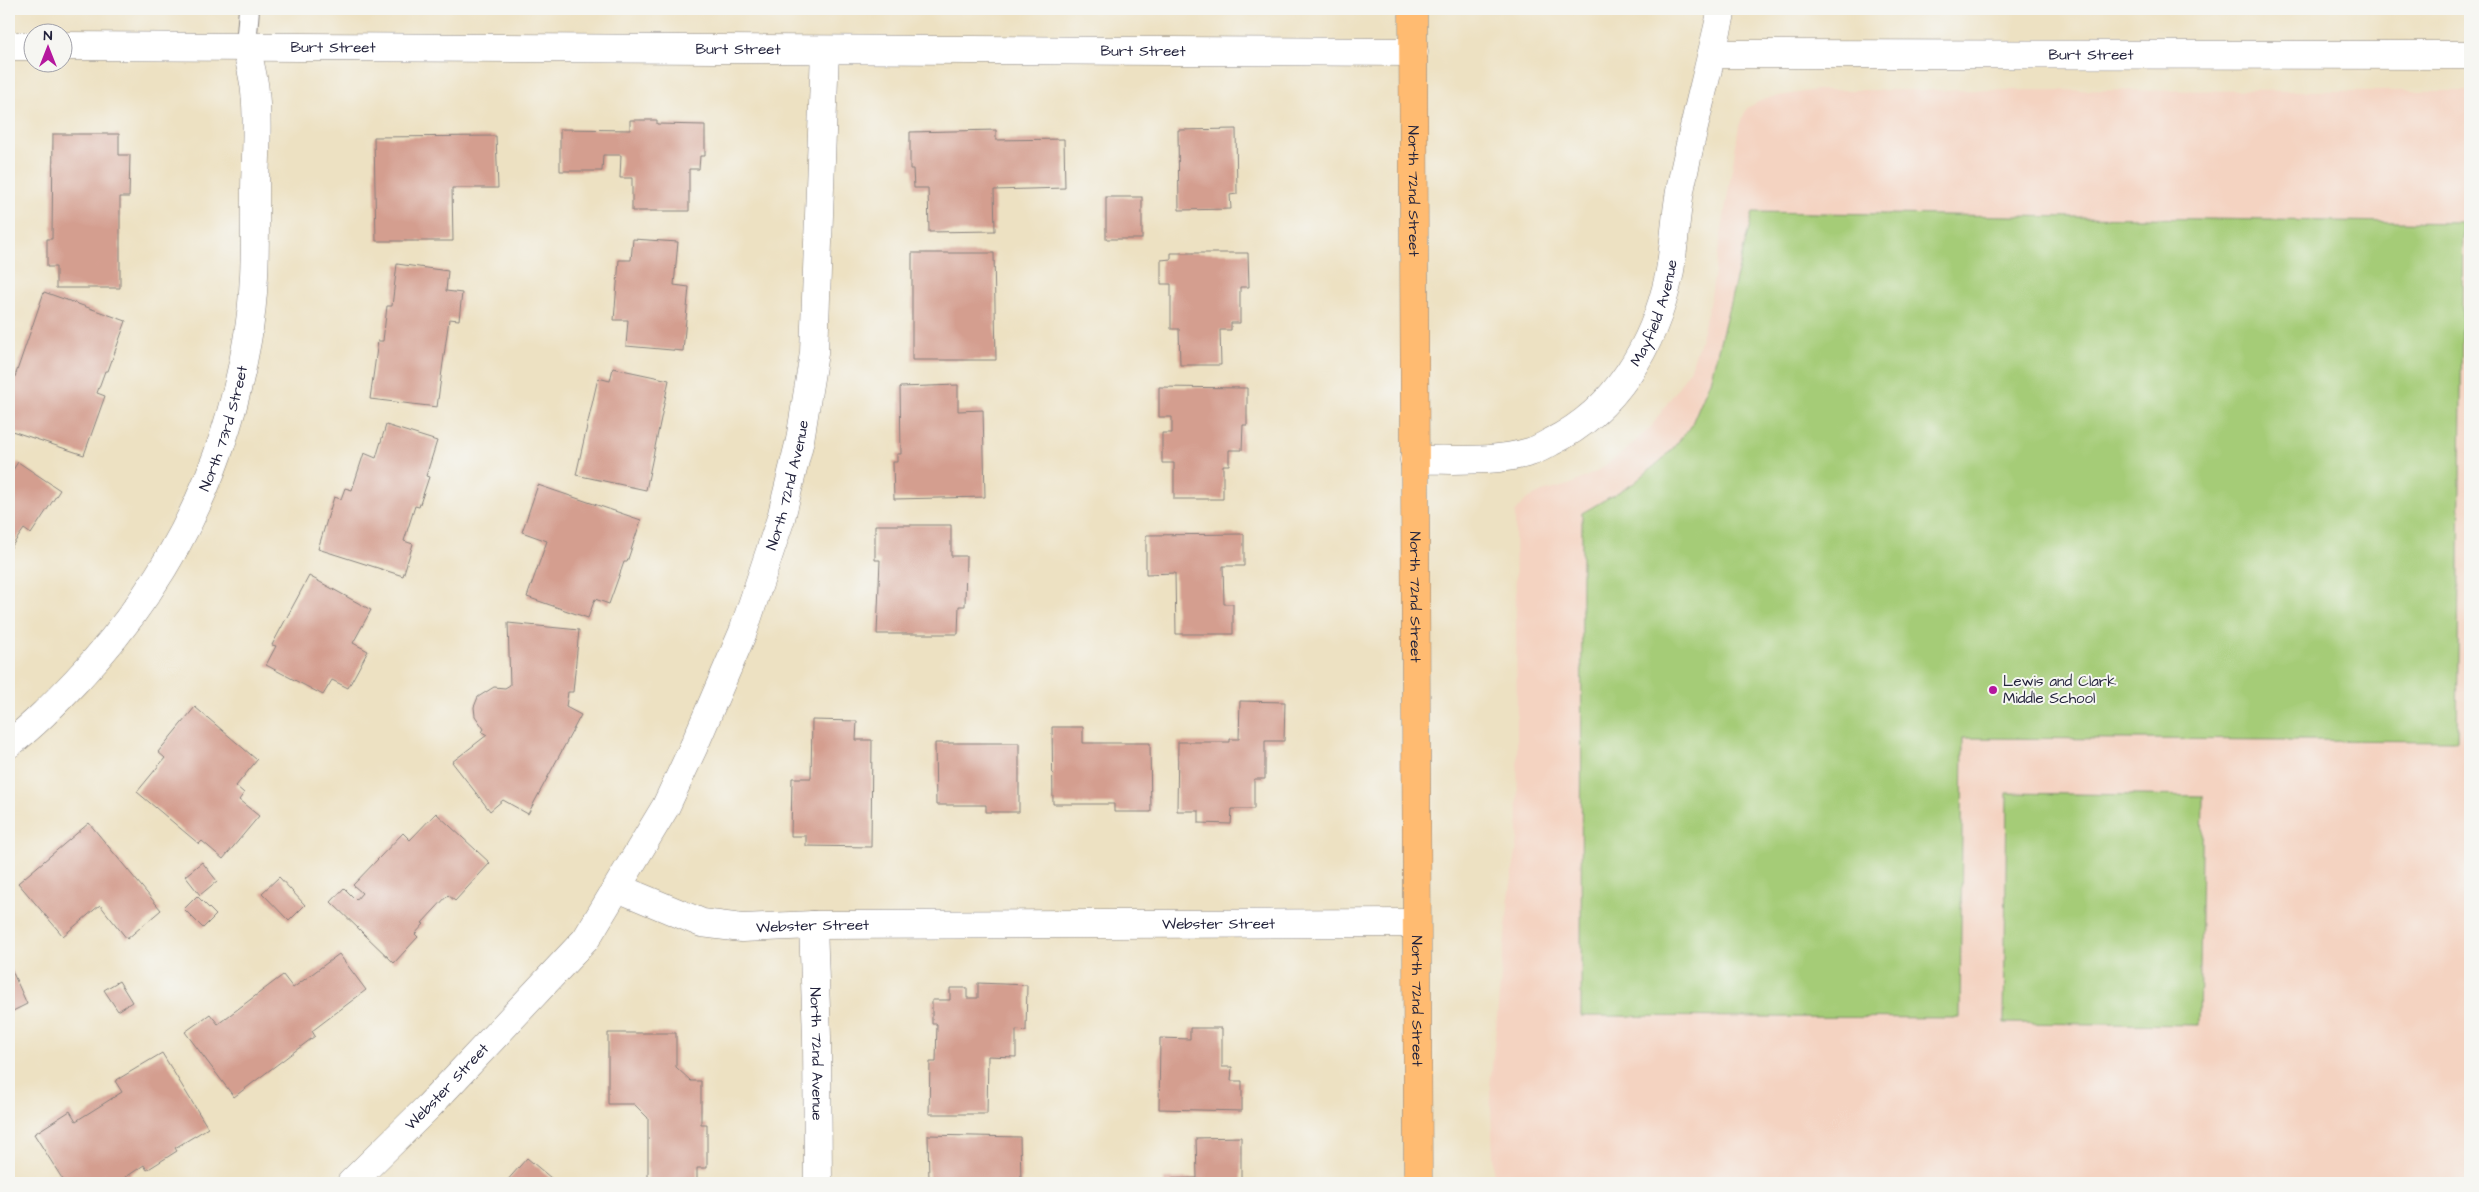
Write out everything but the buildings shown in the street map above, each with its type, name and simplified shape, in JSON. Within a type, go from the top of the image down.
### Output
[{"type":"main road","name":"North 72nd Street","points":[[1413,9],[1415,923],[1418,1183]]},
{"type":"street","name":"Mayfield Avenue","points":[[1414,460],[1494,459],[1531,452],[1566,435],[1595,414],[1618,390],[1639,359],[1655,322],[1669,276],[1681,187],[1722,9]]},
{"type":"street","points":[[9,46],[22,46]]},
{"type":"street","name":"Burt Street","points":[[72,46],[1414,52]]},
{"type":"street","name":"North 73rd Street","points":[[9,744],[34,725],[108,647],[139,607],[162,573],[199,502],[227,425],[247,341],[255,270],[255,92],[246,46]]},
{"type":"street","name":"North 72nd Avenue","points":[[618,888],[666,806],[694,746],[743,632],[781,518],[800,440],[814,353],[825,50]]},
{"type":"street","name":"Burt Street","points":[[1712,54],[2470,55]]},
{"type":"street","name":"Webster Street","points":[[351,1183],[429,1106],[586,939],[618,888],[702,923],[742,928],[813,925],[1415,923]]},
{"type":"street","name":"North 72nd Avenue","points":[[813,925],[817,1037],[818,1183]]},
{"type":"lane","points":[[246,46],[249,9]]},
{"type":"shaded area","name":"Lewis and Clark Middle School","points":[[1816,90],[2470,91],[2470,1183],[1494,1183],[1490,1086],[1509,897],[1518,839],[1515,513],[1526,500],[1542,492],[1569,485],[1596,472],[1627,449],[1651,427],[1691,368],[1702,334],[1711,296],[1739,126],[1747,108],[1766,98]]},
{"type":"green space","points":[[1753,212],[2463,223],[2457,741],[1963,738],[1960,1018],[1581,1016],[1582,513],[1634,483],[1666,456],[1690,428],[1710,381]]},
{"type":"green space","points":[[2007,793],[2203,796],[2199,1025],[2004,1023]]},
{"type":"place","name":"Lewis and Clark Middle School","points":[[1993,690]]}]
